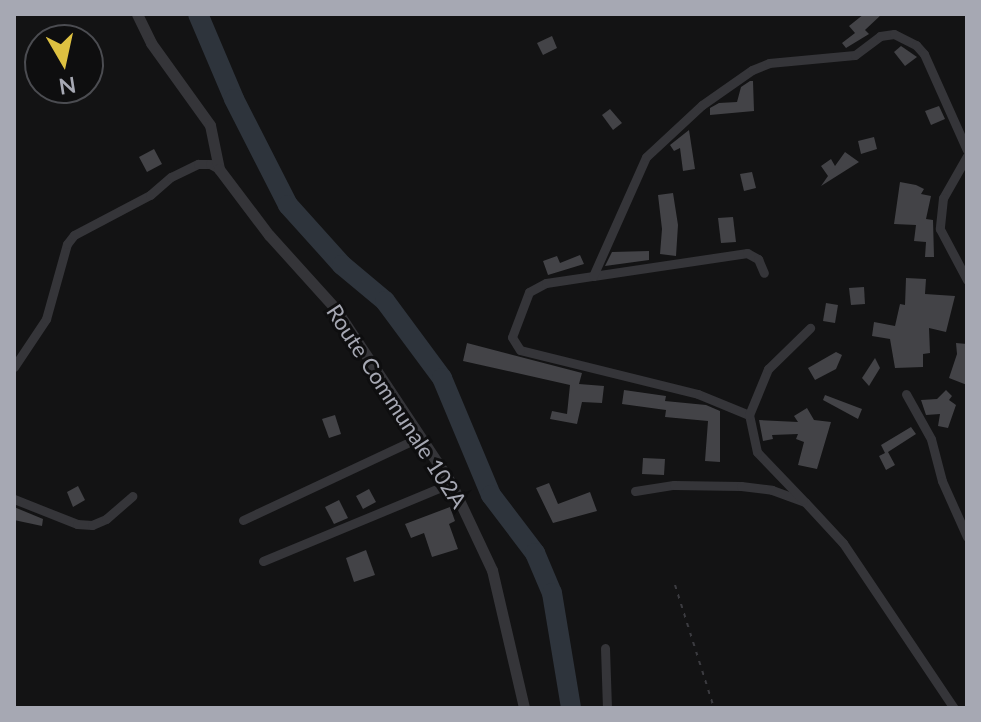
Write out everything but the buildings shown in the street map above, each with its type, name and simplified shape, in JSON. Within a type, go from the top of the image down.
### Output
[{"type":"street","name":"Route Communale 102A","points":[[137,14],[151,43],[210,125],[219,169],[269,235],[335,308],[451,483],[492,570],[524,708]]},
{"type":"street","points":[[593,276],[646,157],[702,105],[752,70],[769,63],[855,55],[880,36],[894,34],[916,45],[924,54],[967,153],[943,198],[940,229],[967,280]]},
{"type":"street","points":[[14,367],[46,319],[67,244],[74,235],[150,195],[171,177],[198,164],[210,164],[219,169]]},
{"type":"street","points":[[749,415],[719,400],[520,350],[514,344],[515,327],[533,287],[747,253],[758,259],[764,273]]},
{"type":"street","points":[[810,328],[768,369],[749,415],[757,452],[843,543],[954,708]]},
{"type":"street","points":[[906,394],[931,439],[942,481],[967,537]]},
{"type":"street","points":[[243,520],[420,437]]},
{"type":"street","points":[[263,561],[451,483]]},
{"type":"street","points":[[635,491],[674,485],[741,486],[772,490],[805,502]]},
{"type":"street","points":[[14,499],[77,524],[92,525],[106,519],[132,496]]},
{"type":"street","points":[[605,648],[607,708]]},
{"type":"path","points":[[675,585],[714,708]]},
{"type":"waterway","points":[[198,14],[234,99],[288,205],[342,265],[385,301],[442,378],[491,495],[535,553],[552,593],[571,708]]}]
